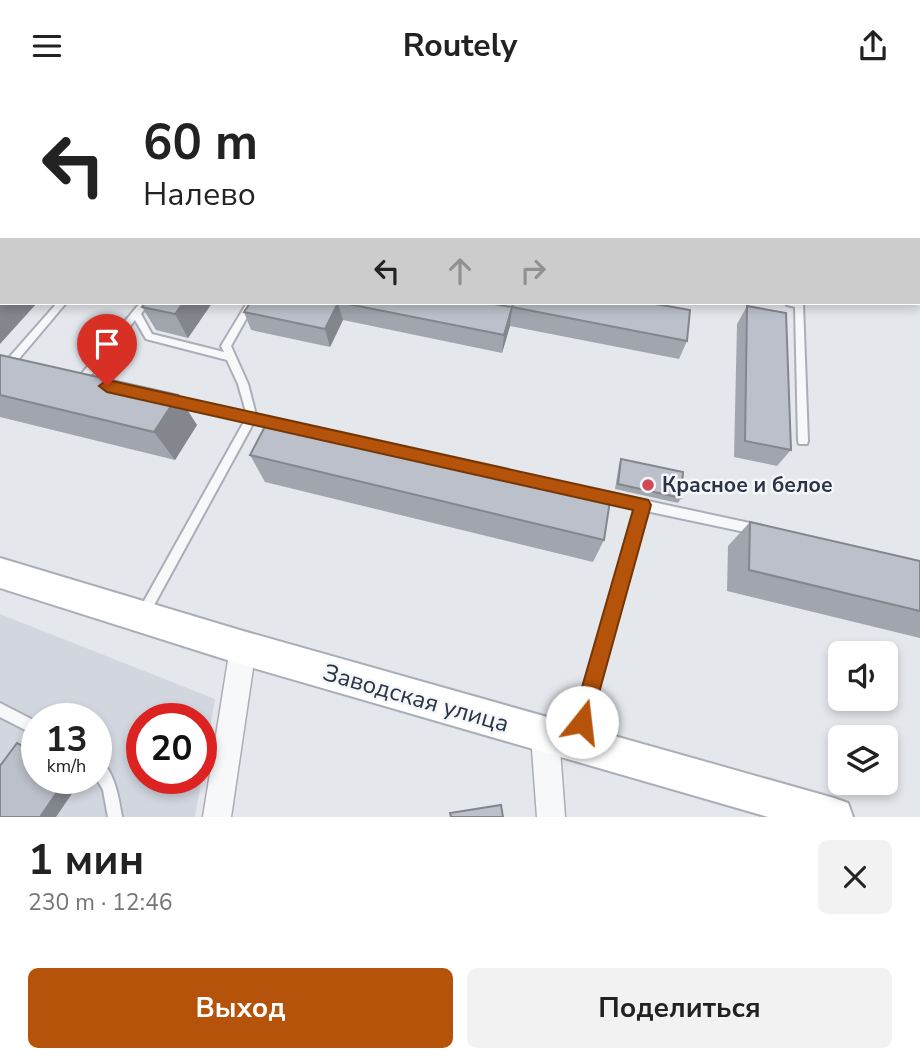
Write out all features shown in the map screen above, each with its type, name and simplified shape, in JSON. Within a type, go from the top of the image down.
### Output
[{"type":"street","name":"Заводская улица","points":[[0,573],[243,648],[560,740],[775,809],[834,817]]},
{"type":"street","points":[[217,817],[243,648]]},
{"type":"street","points":[[551,817],[560,740]]},
{"type":"lane","points":[[4,363],[60,305]]},
{"type":"lane","points":[[82,380],[143,305]]},
{"type":"lane","points":[[141,617],[252,417],[243,384],[226,346],[250,305]]},
{"type":"lane","points":[[796,305],[803,441]]},
{"type":"lane","points":[[136,313],[149,337],[231,357]]},
{"type":"lane","points":[[4,363],[21,367]]},
{"type":"lane","points":[[70,378],[96,383]]},
{"type":"lane","points":[[161,397],[292,426]]},
{"type":"lane","points":[[589,493],[775,533]]},
{"type":"lane","points":[[560,740],[642,505]]},
{"type":"lane","points":[[0,710],[21,721]]},
{"type":"lane","points":[[111,794],[115,817]]},
{"type":"shaded area","points":[[0,614],[215,699],[214,703],[126,703],[126,794],[199,794],[195,817],[0,817]]},
{"type":"building","points":[[144,305],[182,305],[175,314],[142,307]]},
{"type":"building","points":[[249,305],[337,305],[325,329],[244,312]]},
{"type":"building","points":[[353,305],[512,307],[504,335]]},
{"type":"building","points":[[661,305],[690,310],[687,341],[512,307]]},
{"type":"building","points":[[747,306],[786,313],[791,450],[745,441]]},
{"type":"building","points":[[0,355],[178,395],[154,432],[0,395]]},
{"type":"building","points":[[270,417],[611,494],[604,540],[250,455]]},
{"type":"building","name":"Красное и белое","points":[[621,459],[683,472],[681,498],[618,484]]},
{"type":"building","points":[[750,522],[920,561],[920,611],[749,570]]},
{"type":"building","points":[[17,743],[21,745],[21,794],[56,794],[40,817],[0,817],[0,766]]},
{"type":"building","points":[[501,805],[503,817],[451,817],[450,813]]},
{"type":"place","name":"Красное и белое","points":[[648,485]]},
{"type":"route","points":[[107,386],[642,505],[582,722]]}]
